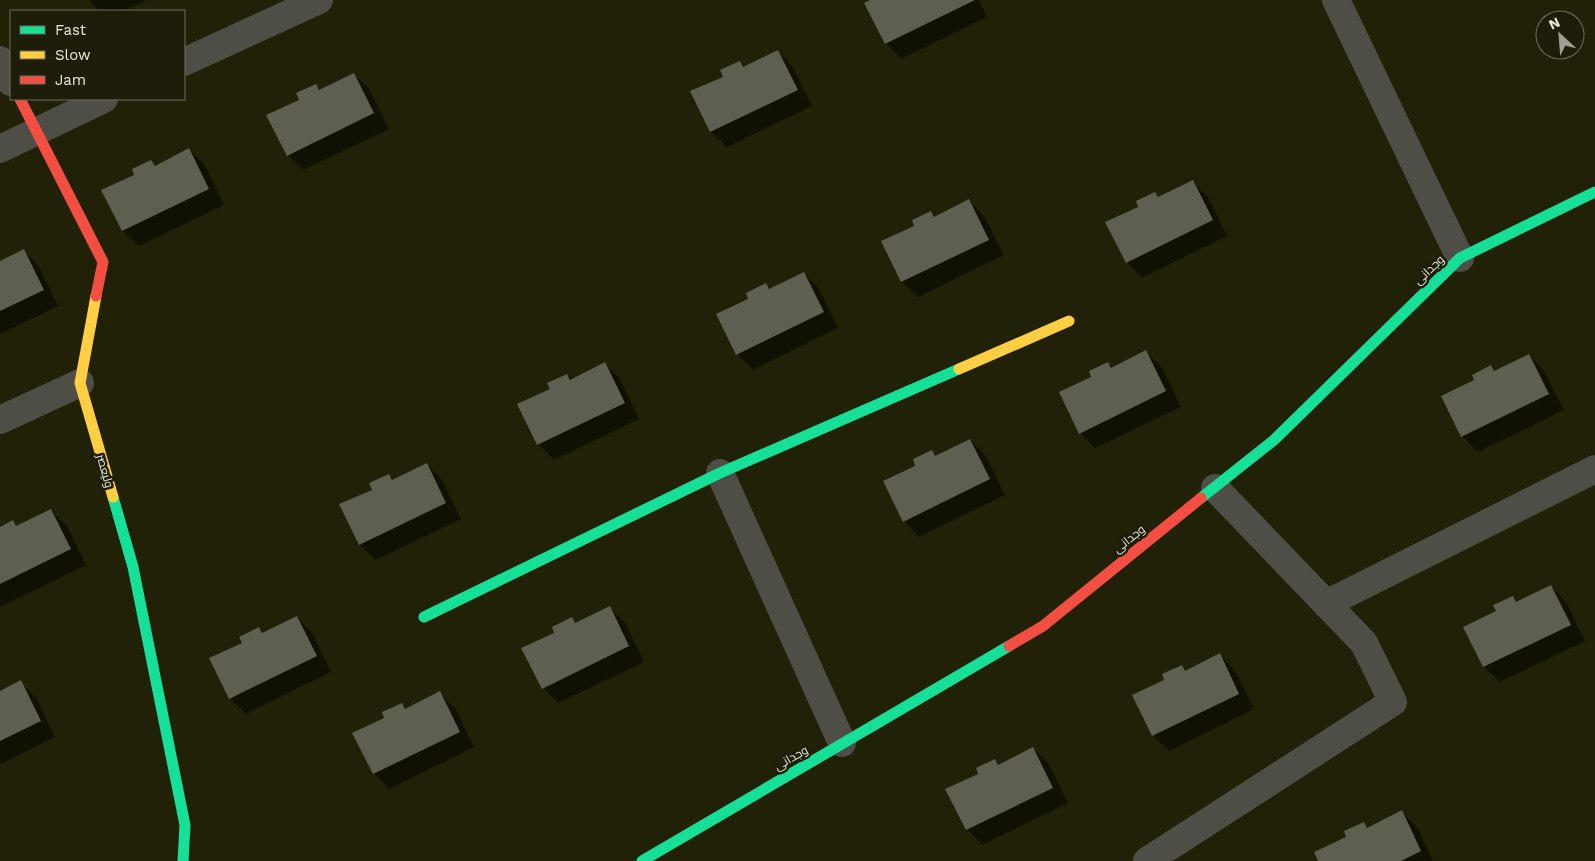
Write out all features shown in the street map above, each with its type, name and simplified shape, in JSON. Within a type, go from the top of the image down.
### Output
[{"type":"street","points":[[185,62],[318,0]]},
{"type":"street","points":[[1336,0],[1460,258]]},
{"type":"street","points":[[0,60],[10,80]]},
{"type":"street","name":"ولیعصر","points":[[21,100],[103,262],[80,383],[133,567],[185,825],[183,861]]},
{"type":"street","points":[[0,149],[36,130],[102,100]]},
{"type":"street","name":"وجدانی","points":[[642,861],[1043,626],[1274,440],[1460,258],[1595,192]]},
{"type":"street","points":[[424,618],[720,473],[1069,321]]},
{"type":"street","points":[[0,420],[80,383]]},
{"type":"street","points":[[1326,604],[1595,468]]},
{"type":"street","points":[[720,473],[842,743]]},
{"type":"street","points":[[1147,861],[1393,702],[1364,643],[1215,488]]},
{"type":"shaded area","points":[[0,0],[1595,0],[1595,861],[0,861]]},
{"type":"building","points":[[870,0],[975,0],[885,44],[864,3]]},
{"type":"building","points":[[778,50],[798,90],[710,132],[690,91],[723,77],[720,70],[740,61],[743,67]]},
{"type":"building","points":[[354,73],[374,113],[287,156],[266,115],[299,100],[296,93],[316,84],[319,90]]},
{"type":"building","points":[[189,148],[209,189],[122,231],[101,190],[134,175],[132,169],[151,160],[155,166]]},
{"type":"building","points":[[1193,180],[1213,220],[1126,263],[1105,222],[1138,207],[1136,201],[1155,192],[1158,197]]},
{"type":"building","points":[[969,199],[989,240],[901,282],[881,241],[914,226],[912,220],[931,211],[934,217]]},
{"type":"building","points":[[24,249],[44,290],[0,311],[0,261]]},
{"type":"building","points":[[804,272],[824,312],[736,355],[716,314],[748,299],[746,293],[766,283],[769,289]]},
{"type":"building","points":[[1146,350],[1166,391],[1079,434],[1059,392],[1091,377],[1089,371],[1108,362],[1111,368]]},
{"type":"building","points":[[1529,354],[1549,394],[1461,437],[1441,396],[1474,380],[1472,375],[1491,365],[1494,371]]},
{"type":"building","points":[[605,362],[625,403],[537,445],[517,404],[550,389],[547,383],[567,374],[570,380]]},
{"type":"building","points":[[970,439],[990,479],[903,522],[883,481],[915,466],[913,459],[932,450],[935,456]]},
{"type":"building","points":[[427,463],[446,503],[359,545],[339,504],[372,490],[369,483],[389,474],[392,480]]},
{"type":"building","points":[[51,509],[71,549],[0,584],[0,527],[13,520],[16,526]]},
{"type":"building","points":[[1551,585],[1571,625],[1483,667],[1463,627],[1496,611],[1493,605],[1513,596],[1516,602]]},
{"type":"building","points":[[610,606],[629,646],[542,689],[521,648],[554,633],[552,627],[572,617],[575,623]]},
{"type":"building","points":[[297,616],[317,656],[229,699],[209,658],[242,643],[239,637],[259,627],[262,633]]},
{"type":"building","points":[[1220,653],[1239,694],[1152,736],[1132,695],[1164,680],[1162,674],[1182,665],[1185,671]]},
{"type":"building","points":[[21,680],[41,721],[0,741],[0,691]]},
{"type":"building","points":[[440,691],[460,732],[373,774],[352,733],[384,718],[382,712],[402,703],[405,709]]},
{"type":"building","points":[[1033,747],[1053,788],[966,830],[945,789],[978,774],[976,768],[995,759],[998,765]]},
{"type":"building","points":[[1402,810],[1421,851],[1401,861],[1318,861],[1314,852],[1346,837],[1344,831],[1364,822],[1367,828]]},
{"type":"traffic: fast","points":[[1201,498],[1274,440],[1460,258],[1595,192]]},
{"type":"traffic: fast","points":[[424,617],[720,473],[959,369]]},
{"type":"traffic: fast","points":[[113,497],[133,567],[185,825],[183,861]]},
{"type":"traffic: fast","points":[[642,861],[1009,646]]},
{"type":"traffic: slow","points":[[96,296],[80,383],[113,497]]},
{"type":"traffic: slow","points":[[959,369],[1069,321]]},
{"type":"traffic: jam","points":[[21,100],[103,262],[96,296]]},
{"type":"traffic: jam","points":[[1009,646],[1043,626],[1201,498]]}]
